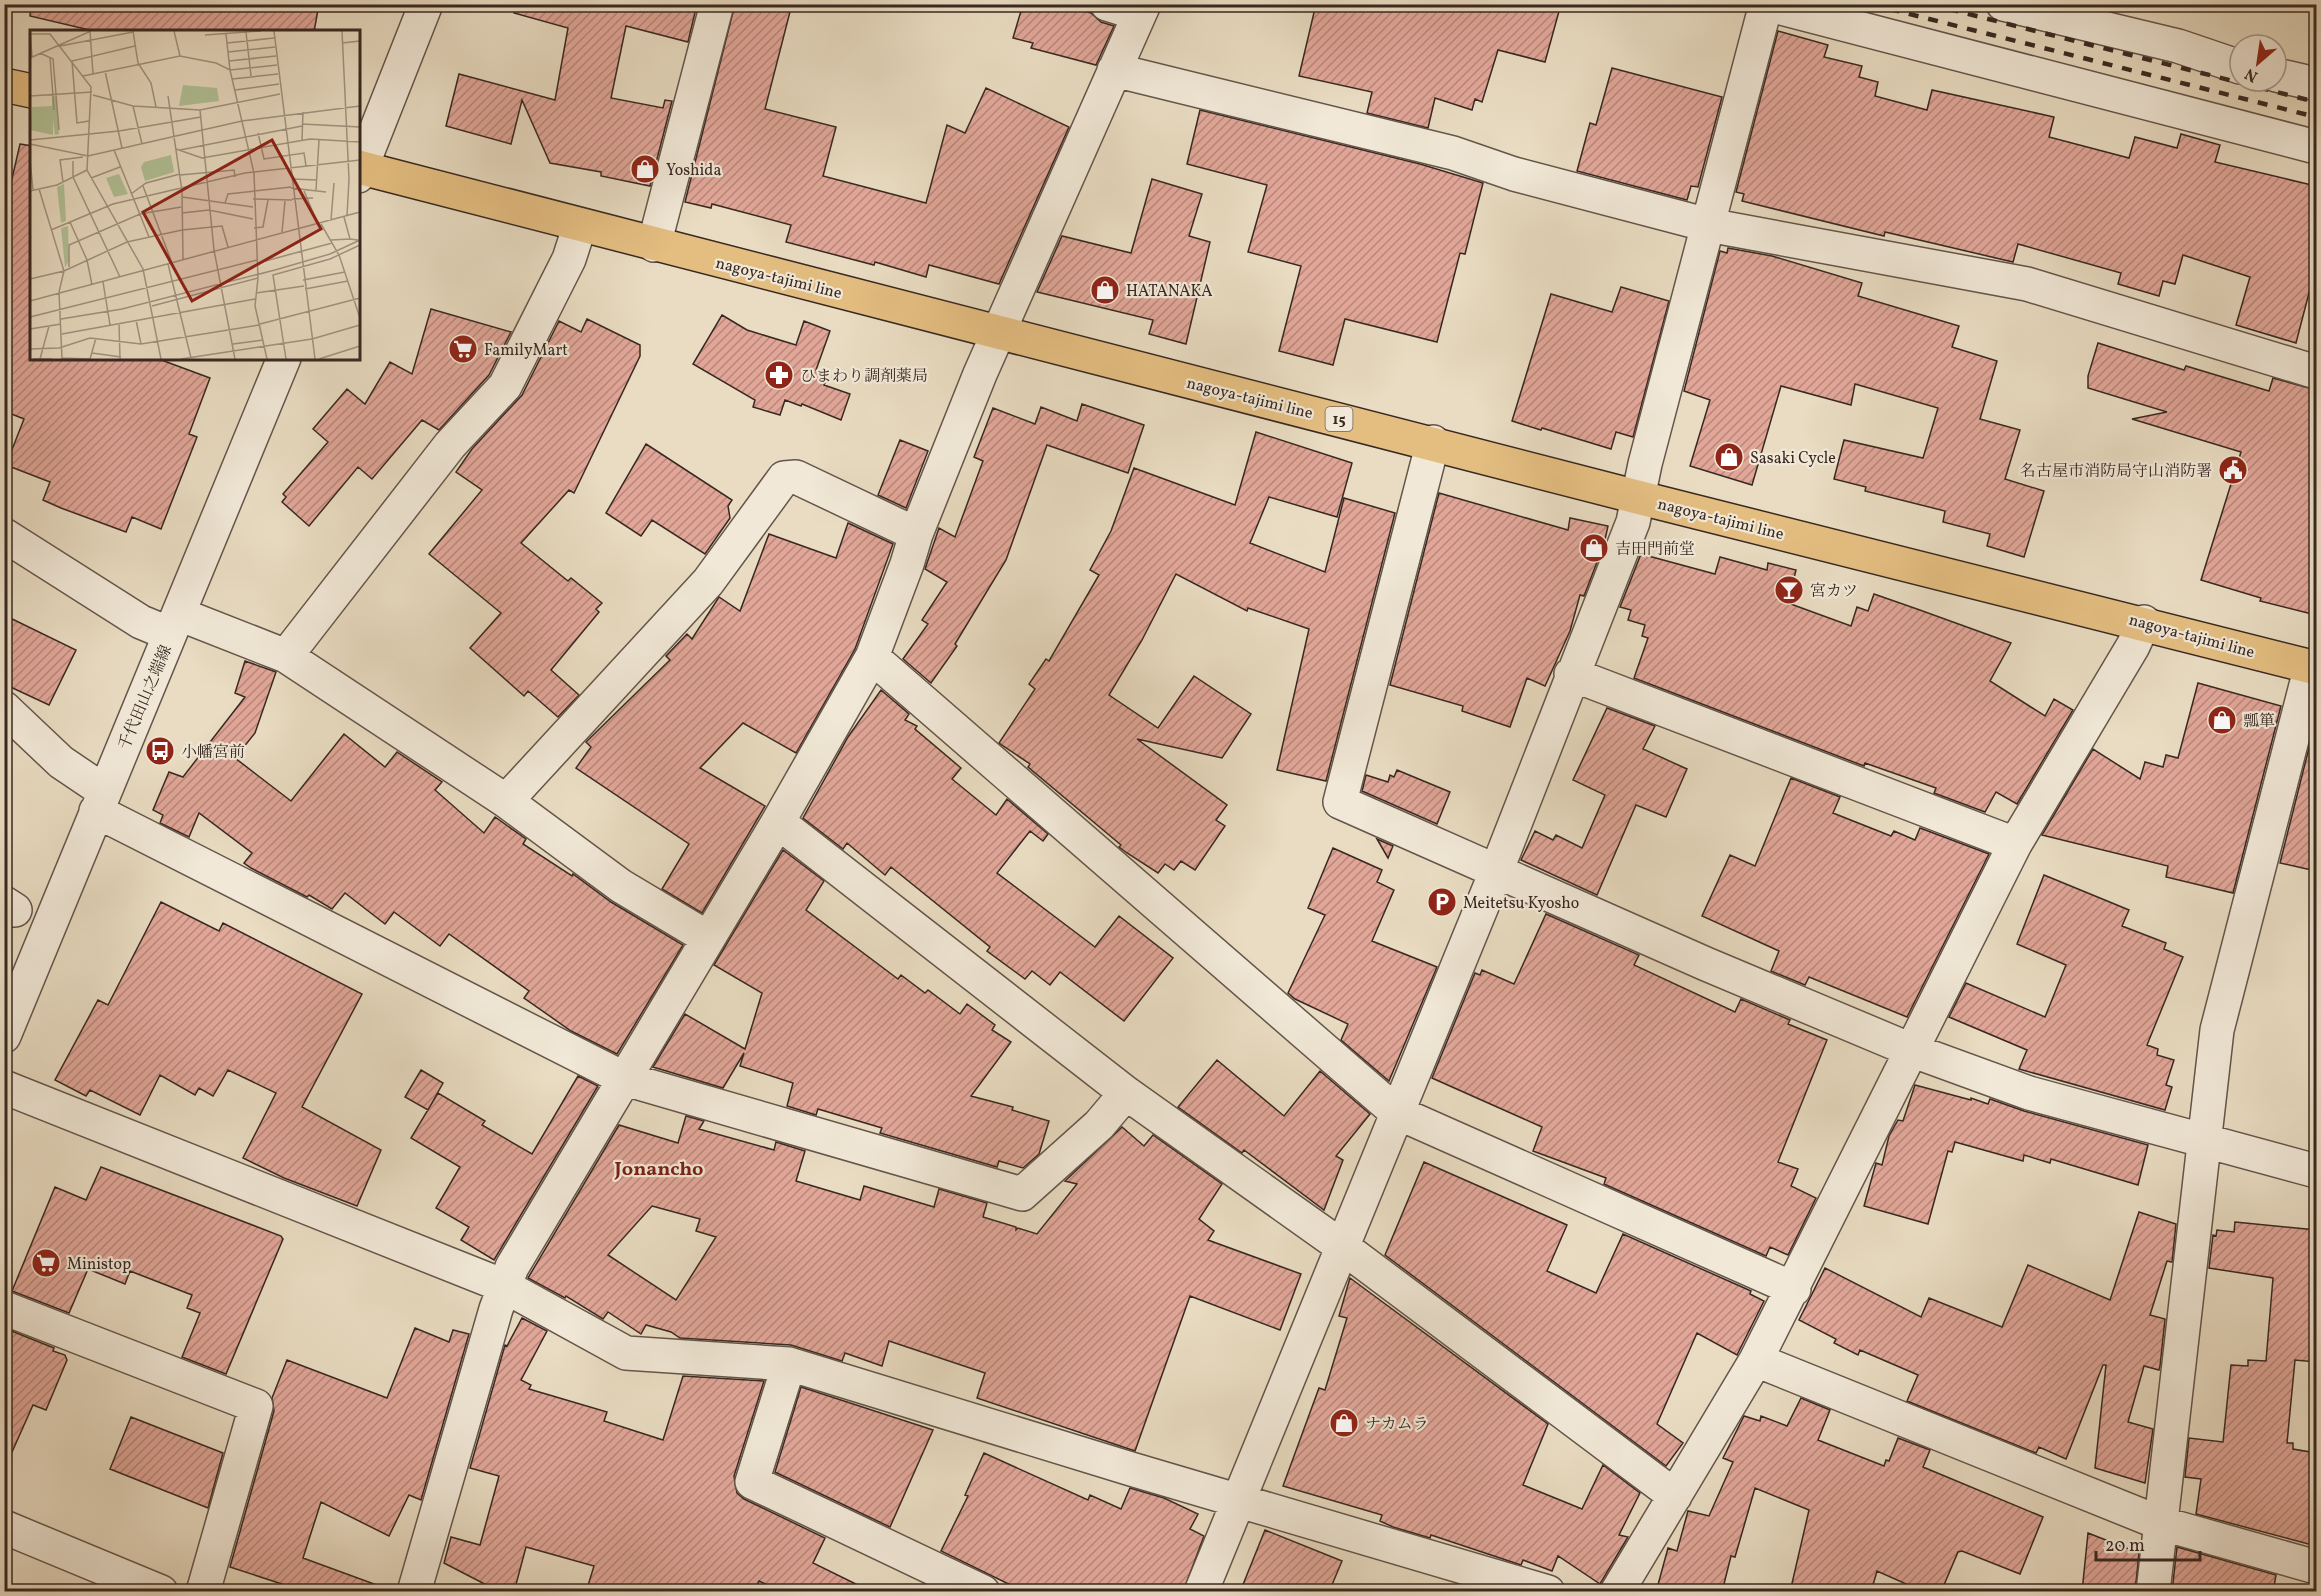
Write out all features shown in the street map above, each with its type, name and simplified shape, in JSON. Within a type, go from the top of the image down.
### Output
[{"type":"main road","name":"nagoya-tajimi line","points":[[360,170],[1433,442],[1637,497],[2144,622],[2314,667]]},
{"type":"street","points":[[360,170],[426,4]]},
{"type":"street","points":[[654,244],[717,4]]},
{"type":"street","points":[[414,1592],[504,1286],[512,1267],[778,822],[872,657],[908,564],[916,534],[997,333],[1141,9],[1107,4]]},
{"type":"street","points":[[1201,1592],[1344,1248],[1396,1112],[1496,872],[1571,674],[1633,522],[1637,497],[1766,4],[2316,147]]},
{"type":"street","points":[[2003,4],[2178,46],[2228,63]]},
{"type":"street","points":[[1114,70],[1454,153],[1514,174],[1708,225],[2026,284],[2316,372]]},
{"type":"street","points":[[2288,78],[2316,84]]},
{"type":"street","points":[[286,656],[450,445],[505,386],[569,259],[580,225]]},
{"type":"street","name":"千代田山之端線","points":[[4,1036],[283,360]]},
{"type":"street","points":[[1433,442],[1340,802],[1496,872],[1911,1050],[2029,1093],[2207,1139],[2316,1171]]},
{"type":"street","points":[[506,801],[708,582],[784,478],[796,477],[916,534]]},
{"type":"street","points":[[4,535],[141,621],[175,624],[286,656],[506,801],[621,886],[708,939]]},
{"type":"street","points":[[1617,1592],[1756,1360],[1794,1289],[2015,844],[2133,646],[2144,622]]},
{"type":"street","points":[[872,657],[1396,1112],[1794,1289]]},
{"type":"street","points":[[2153,1592],[2207,1139],[2217,1030],[2314,667]]},
{"type":"street","points":[[1571,674],[2015,844]]},
{"type":"street","points":[[4,708],[61,762],[84,780],[100,801],[625,1079],[1022,1194],[1099,1125],[1126,1093]]},
{"type":"street","points":[[778,822],[1126,1093],[1344,1248],[1675,1496]]},
{"type":"street","points":[[4,1087],[504,1286],[626,1353],[789,1364],[1548,1592]]},
{"type":"street","points":[[4,1308],[256,1406],[203,1592]]},
{"type":"street","points":[[1756,1360],[2160,1523],[2316,1568]]},
{"type":"street","points":[[789,1364],[752,1482],[983,1592]]},
{"type":"street","points":[[4,1527],[161,1592]]},
{"type":"building","points":[[31,4],[319,4],[314,30],[90,30],[30,16]]},
{"type":"building","points":[[515,4],[697,4],[688,42],[626,26],[611,98],[663,108],[665,100],[672,101],[650,186],[601,176],[601,172],[550,163],[522,100],[511,144],[446,126],[459,74],[555,100],[568,28],[514,13]]},
{"type":"building","points":[[735,4],[792,4],[765,109],[836,127],[823,176],[926,203],[947,125],[965,133],[986,88],[1069,127],[999,284],[929,265],[926,277],[875,262],[874,265],[786,242],[791,225],[712,204],[711,208],[685,202]]},
{"type":"building","points":[[1023,4],[1061,4],[1091,13],[1101,22],[1114,26],[1096,65],[1031,48],[1033,43],[1013,38]]},
{"type":"building","points":[[1316,4],[1561,4],[1545,62],[1498,50],[1482,102],[1475,99],[1472,110],[1435,98],[1428,128],[1367,113],[1372,92],[1299,76]]},
{"type":"building","points":[[1778,31],[1828,45],[1824,57],[1862,66],[1859,77],[1878,82],[1875,96],[1927,110],[1932,90],[2054,117],[2049,137],[2129,158],[2135,137],[2177,148],[2181,134],[2220,145],[2215,162],[2316,186],[2316,266],[2296,343],[2236,325],[2250,277],[2183,255],[2175,284],[2163,281],[2159,296],[2118,284],[2121,273],[2018,244],[2013,262],[1885,232],[1884,236],[1742,201],[1744,194],[1736,192]]},
{"type":"building","points":[[1612,68],[1722,97],[1698,187],[1691,186],[1687,200],[1577,171],[1590,123],[1596,125]]},
{"type":"building","points":[[1200,110],[1420,164],[1483,183],[1465,254],[1460,253],[1437,342],[1345,319],[1333,365],[1279,351],[1301,266],[1248,252],[1267,185],[1187,164]]},
{"type":"building","points":[[20,144],[30,146],[30,360],[161,360],[210,378],[189,434],[197,437],[161,529],[132,517],[126,532],[61,508],[43,500],[50,482],[6,465],[24,419],[4,411],[4,213]]},
{"type":"building","points":[[1152,179],[1202,194],[1189,236],[1210,242],[1186,344],[1149,334],[1153,320],[1037,292],[1062,236],[1131,253]]},
{"type":"building","points":[[1728,248],[1772,256],[1862,283],[1858,296],[1959,326],[1952,347],[1997,361],[1980,419],[2020,430],[2005,479],[2044,491],[2024,557],[1987,546],[1990,534],[1943,522],[1945,511],[1865,491],[1866,487],[1834,479],[1844,440],[1923,458],[1938,408],[1855,384],[1851,405],[1781,386],[1752,485],[1690,466],[1710,400],[1684,391],[1720,251],[1727,253]]},
{"type":"building","points":[[1621,287],[1669,301],[1633,437],[1616,432],[1611,449],[1512,421],[1551,294],[1612,312]]},
{"type":"building","points":[[431,309],[511,332],[489,375],[439,430],[422,420],[372,479],[358,467],[309,526],[282,502],[286,497],[283,494],[328,442],[313,429],[347,389],[365,404],[390,362],[412,374]]},
{"type":"building","points":[[722,315],[747,330],[796,345],[804,321],[830,331],[816,370],[829,374],[824,385],[850,394],[841,420],[802,404],[801,406],[785,400],[780,415],[753,407],[755,400],[693,364]]},
{"type":"building","points":[[587,319],[640,345],[640,356],[574,493],[569,490],[521,543],[568,581],[571,578],[602,603],[596,609],[599,612],[551,670],[579,695],[558,717],[528,691],[524,696],[470,648],[501,613],[429,554],[482,490],[456,472],[472,449],[522,395],[559,321],[581,332]]},
{"type":"building","points":[[2098,343],[2184,370],[2186,366],[2269,391],[2273,378],[2316,390],[2316,615],[2260,601],[2261,598],[2201,580],[2241,452],[2132,419],[2167,412],[2088,388],[2088,376]]},
{"type":"building","points":[[1082,404],[1144,425],[1128,473],[1047,445],[1006,560],[955,644],[957,646],[931,683],[903,659],[928,624],[922,620],[947,582],[925,569],[939,528],[955,537],[983,461],[974,457],[993,408],[1035,424],[1041,407],[1077,421]]},
{"type":"building","points":[[1256,432],[1352,463],[1337,517],[1269,497],[1250,543],[1325,572],[1344,498],[1395,513],[1326,781],[1277,770],[1309,629],[1248,608],[1247,611],[1176,574],[1142,640],[1109,695],[1158,728],[1194,676],[1251,714],[1222,758],[1137,739],[1227,805],[1216,820],[1225,826],[1195,870],[1181,861],[1174,870],[1165,864],[1158,873],[1119,847],[1121,845],[1028,767],[1030,764],[999,743],[1035,689],[1029,684],[1046,659],[1049,661],[1099,575],[1090,570],[1111,531],[1134,468],[1235,505]]},
{"type":"building","points":[[900,440],[928,451],[906,508],[878,495]]},
{"type":"building","points":[[646,444],[732,500],[728,506],[730,518],[705,554],[652,520],[641,536],[606,513]]},
{"type":"building","points":[[1439,493],[1568,530],[1570,518],[1608,526],[1604,544],[1584,596],[1580,595],[1570,631],[1545,686],[1527,678],[1510,727],[1462,711],[1463,706],[1390,685]]},
{"type":"building","points":[[848,523],[893,544],[855,649],[796,753],[743,723],[700,768],[765,806],[702,913],[662,889],[689,844],[576,768],[591,747],[586,742],[670,660],[666,656],[687,634],[692,639],[719,597],[740,611],[769,534],[836,558]]},
{"type":"building","points":[[1641,554],[1715,574],[1720,557],[1767,570],[1768,563],[1796,570],[1788,603],[1851,626],[1857,607],[1868,611],[1874,594],[1917,609],[2011,643],[1990,681],[2045,716],[2054,699],[2073,710],[2017,804],[1996,792],[1985,812],[1934,793],[1936,788],[1865,763],[1864,766],[1634,678],[1648,638],[1642,636],[1645,625],[1628,620],[1631,610],[1620,607]]},
{"type":"building","points":[[4,615],[76,650],[49,705],[4,684]]},
{"type":"building","points":[[245,661],[276,672],[255,733],[235,758],[291,801],[344,734],[385,767],[397,752],[442,782],[435,790],[484,833],[495,817],[526,839],[523,844],[572,876],[573,874],[611,902],[683,945],[617,1054],[571,1031],[524,998],[529,991],[449,934],[440,946],[394,912],[385,924],[345,893],[332,909],[309,895],[307,897],[244,863],[252,853],[199,813],[189,837],[160,823],[163,815],[153,810],[169,772],[183,777],[245,697],[235,693]]},
{"type":"building","points":[[2198,683],[2281,706],[2233,893],[2166,877],[2168,866],[2042,835],[2093,749],[2140,779],[2145,762],[2163,767],[2166,755],[2178,758]]},
{"type":"building","points":[[881,690],[909,714],[905,720],[917,726],[915,729],[961,768],[952,779],[996,815],[1007,799],[1048,834],[1043,841],[1030,831],[997,873],[1095,947],[1119,916],[1173,958],[1124,1021],[1060,972],[1050,985],[1032,971],[1025,979],[987,951],[990,947],[891,867],[885,875],[847,843],[843,849],[803,818],[848,737]]},
{"type":"building","points":[[1607,708],[1655,726],[1643,749],[1687,769],[1666,817],[1636,805],[1597,895],[1521,860],[1535,831],[1553,840],[1556,835],[1582,848],[1605,795],[1573,780]]},
{"type":"building","points":[[2316,720],[2316,871],[2280,863]]},
{"type":"building","points":[[1397,770],[1450,792],[1437,824],[1362,791],[1366,775],[1388,782],[1390,775],[1394,777]]},
{"type":"building","points":[[1791,778],[1840,797],[1833,813],[1891,836],[1894,831],[1915,840],[1920,828],[1989,854],[1907,1017],[1809,977],[1805,985],[1771,971],[1779,951],[1702,916],[1730,855],[1755,866]]},
{"type":"building","points":[[1377,839],[1393,846],[1388,858]]},
{"type":"building","points":[[1333,848],[1382,870],[1377,882],[1394,890],[1372,941],[1437,967],[1389,1081],[1341,1040],[1348,1024],[1295,999],[1288,993],[1325,915],[1308,908]]},
{"type":"building","points":[[783,850],[824,881],[806,910],[898,979],[901,975],[925,993],[928,990],[960,1014],[967,1004],[995,1025],[992,1030],[1011,1042],[971,1096],[1013,1107],[1012,1110],[1049,1121],[1039,1154],[1023,1168],[999,1161],[997,1167],[880,1133],[882,1128],[818,1109],[816,1115],[787,1106],[793,1083],[740,1066],[744,1053],[723,1088],[653,1067],[685,1014],[745,1049],[762,993],[714,965]]},
{"type":"building","points":[[2044,875],[2129,910],[2122,926],[2166,943],[2164,949],[2183,957],[2147,1045],[2158,1049],[2157,1055],[2174,1060],[2166,1085],[2172,1087],[2165,1110],[2019,1069],[2027,1050],[1949,1017],[1966,983],[2045,1017],[2066,965],[2017,944]]},
{"type":"building","points":[[161,902],[219,931],[223,923],[362,994],[302,1107],[381,1150],[357,1206],[284,1178],[243,1158],[276,1093],[228,1070],[213,1096],[199,1088],[195,1095],[160,1075],[140,1115],[90,1090],[86,1096],[55,1080],[98,1000],[108,1005]]},
{"type":"building","points":[[1546,914],[1639,955],[1634,965],[1735,1012],[1741,999],[1790,1020],[1788,1024],[1827,1040],[1778,1162],[1798,1169],[1791,1186],[1816,1198],[1788,1255],[1770,1247],[1766,1256],[1604,1184],[1606,1178],[1533,1151],[1542,1127],[1432,1078],[1475,973],[1480,975],[1482,970],[1514,984]]},
{"type":"building","points":[[1217,1060],[1284,1116],[1320,1071],[1370,1114],[1336,1156],[1343,1160],[1324,1210],[1244,1150],[1242,1153],[1178,1107]]},
{"type":"building","points":[[421,1070],[443,1083],[428,1110],[405,1097]]},
{"type":"building","points":[[578,1076],[598,1086],[494,1260],[461,1240],[469,1227],[436,1208],[460,1167],[411,1138],[438,1093],[485,1121],[482,1125],[532,1154]]},
{"type":"building","points":[[1915,1085],[1988,1104],[1990,1099],[2024,1111],[2148,1145],[2138,1185],[2051,1159],[2050,1163],[2024,1155],[2023,1161],[1955,1142],[1952,1152],[1948,1151],[1928,1224],[1864,1206],[1876,1163],[1882,1165],[1889,1136],[1898,1120],[1903,1121]]},
{"type":"building","points":[[686,1116],[704,1121],[699,1129],[774,1150],[776,1142],[805,1151],[796,1181],[860,1200],[864,1186],[934,1207],[939,1189],[987,1203],[983,1217],[1016,1227],[1016,1230],[1018,1228],[1037,1234],[1077,1184],[1065,1181],[1122,1127],[1144,1146],[1153,1135],[1222,1184],[1199,1219],[1214,1231],[1208,1240],[1301,1274],[1280,1330],[1190,1296],[1135,1451],[977,1398],[985,1373],[889,1341],[882,1366],[845,1353],[842,1361],[791,1345],[680,1338],[671,1332],[646,1325],[641,1334],[608,1312],[603,1319],[566,1296],[565,1298],[528,1278],[619,1125],[678,1143]],"holes":[[[652,1206],[700,1219],[696,1231],[716,1237],[676,1300],[608,1255]]]},
{"type":"building","points":[[1424,1162],[1567,1225],[1547,1271],[1596,1293],[1623,1234],[1751,1291],[1750,1294],[1764,1301],[1737,1355],[1697,1333],[1657,1424],[1683,1443],[1666,1466],[1385,1255]]},
{"type":"building","points":[[101,1167],[281,1236],[283,1239],[226,1374],[182,1357],[200,1313],[187,1308],[192,1295],[130,1271],[125,1284],[88,1269],[69,1313],[12,1291],[55,1187],[86,1200]]},
{"type":"building","points":[[2139,1212],[2176,1224],[2172,1262],[2167,1261],[2150,1315],[2165,1319],[2160,1366],[2159,1370],[2144,1366],[2128,1422],[2153,1429],[2145,1483],[2095,1468],[2106,1365],[2103,1365],[2066,1459],[2039,1447],[2036,1453],[1907,1401],[1918,1375],[1860,1350],[1858,1355],[1834,1343],[1836,1339],[1799,1320],[1825,1268],[1921,1317],[1929,1298],[2002,1327],[2028,1265],[2110,1300]]},
{"type":"building","points":[[2235,1222],[2316,1230],[2316,1362],[2295,1360],[2287,1443],[2293,1443],[2293,1449],[2316,1453],[2316,1546],[2196,1514],[2201,1479],[2185,1477],[2189,1438],[2223,1442],[2231,1365],[2248,1366],[2248,1360],[2266,1361],[2273,1278],[2209,1268],[2213,1235],[2216,1236],[2217,1230],[2234,1232]]},
{"type":"building","points":[[1350,1278],[1548,1424],[1523,1485],[1582,1509],[1603,1465],[1640,1493],[1619,1535],[1628,1537],[1600,1584],[1558,1556],[1552,1571],[1523,1560],[1521,1565],[1431,1535],[1430,1538],[1393,1527],[1380,1521],[1382,1515],[1283,1486],[1319,1388],[1325,1390],[1347,1318],[1339,1316]]},
{"type":"building","points":[[522,1318],[547,1331],[521,1380],[531,1385],[529,1389],[607,1412],[604,1421],[663,1440],[683,1376],[764,1381],[734,1476],[737,1493],[744,1499],[825,1538],[813,1563],[872,1592],[782,1592],[759,1581],[754,1592],[586,1592],[594,1566],[526,1547],[514,1592],[500,1592],[444,1563],[451,1537],[480,1545],[499,1476],[470,1468],[505,1345],[507,1346]]},
{"type":"building","points":[[4,1328],[54,1348],[53,1351],[65,1355],[67,1360],[46,1410],[33,1405],[4,1470]]},
{"type":"building","points":[[415,1328],[449,1342],[453,1330],[469,1334],[421,1500],[409,1495],[389,1536],[321,1502],[303,1558],[385,1588],[384,1592],[306,1592],[230,1567],[274,1411],[272,1398],[287,1360],[387,1398]]},
{"type":"building","points":[[801,1387],[933,1430],[890,1527],[775,1472]]},
{"type":"building","points":[[1801,1398],[1830,1410],[1818,1440],[1884,1466],[1886,1460],[1889,1461],[1898,1438],[1930,1450],[1923,1467],[2043,1517],[2020,1574],[1962,1551],[1958,1552],[1941,1592],[1924,1592],[1877,1571],[1871,1592],[1790,1592],[1809,1510],[1755,1488],[1735,1557],[1731,1556],[1722,1592],[1656,1592],[1668,1548],[1677,1551],[1688,1511],[1709,1516],[1733,1462],[1723,1458],[1744,1416],[1760,1421],[1761,1416],[1787,1426]]},
{"type":"building","points":[[131,1417],[223,1453],[208,1508],[110,1469]]},
{"type":"building","points":[[984,1453],[1088,1500],[1090,1495],[1121,1509],[1130,1488],[1164,1498],[1198,1514],[1190,1529],[1204,1536],[1183,1592],[1025,1592],[941,1551],[968,1496],[965,1495]]},
{"type":"building","points":[[1265,1530],[1342,1561],[1329,1592],[1240,1592]]},
{"type":"building","points":[[2088,1533],[2139,1553],[2135,1592],[2082,1592]]},
{"type":"building","points":[[2177,1547],[2276,1575],[2273,1592],[2172,1592]]},
{"type":"railway","points":[[1870,4],[2316,117]]},
{"type":"railway","points":[[1929,4],[2316,102]]},
{"type":"place","name":"Yoshida","points":[[645,169]]},
{"type":"place","name":"HATANAKA","points":[[1105,290]]},
{"type":"place","name":"FamilyMart","points":[[463,349]]},
{"type":"place","name":"ひまわり調剤薬局","points":[[779,375]]},
{"type":"place","name":"Sasaki Cycle","points":[[1729,457]]},
{"type":"place","name":"名古屋市消防局守山消防署","points":[[2233,470]]},
{"type":"place","name":"吉田門前堂","points":[[1594,548]]},
{"type":"place","name":"宮カツ","points":[[1789,590]]},
{"type":"place","name":"瓢箪","points":[[2222,720]]},
{"type":"place","name":"小幡宮前","points":[[160,751]]},
{"type":"place","name":"Meitetsu Kyosho","points":[[1442,902]]},
{"type":"place","name":"Ministop","points":[[46,1263]]},
{"type":"place","name":"ナカムラ","points":[[1344,1423]]},
{"type":"district","name":"Jonancho","points":[[659,1168]]}]
